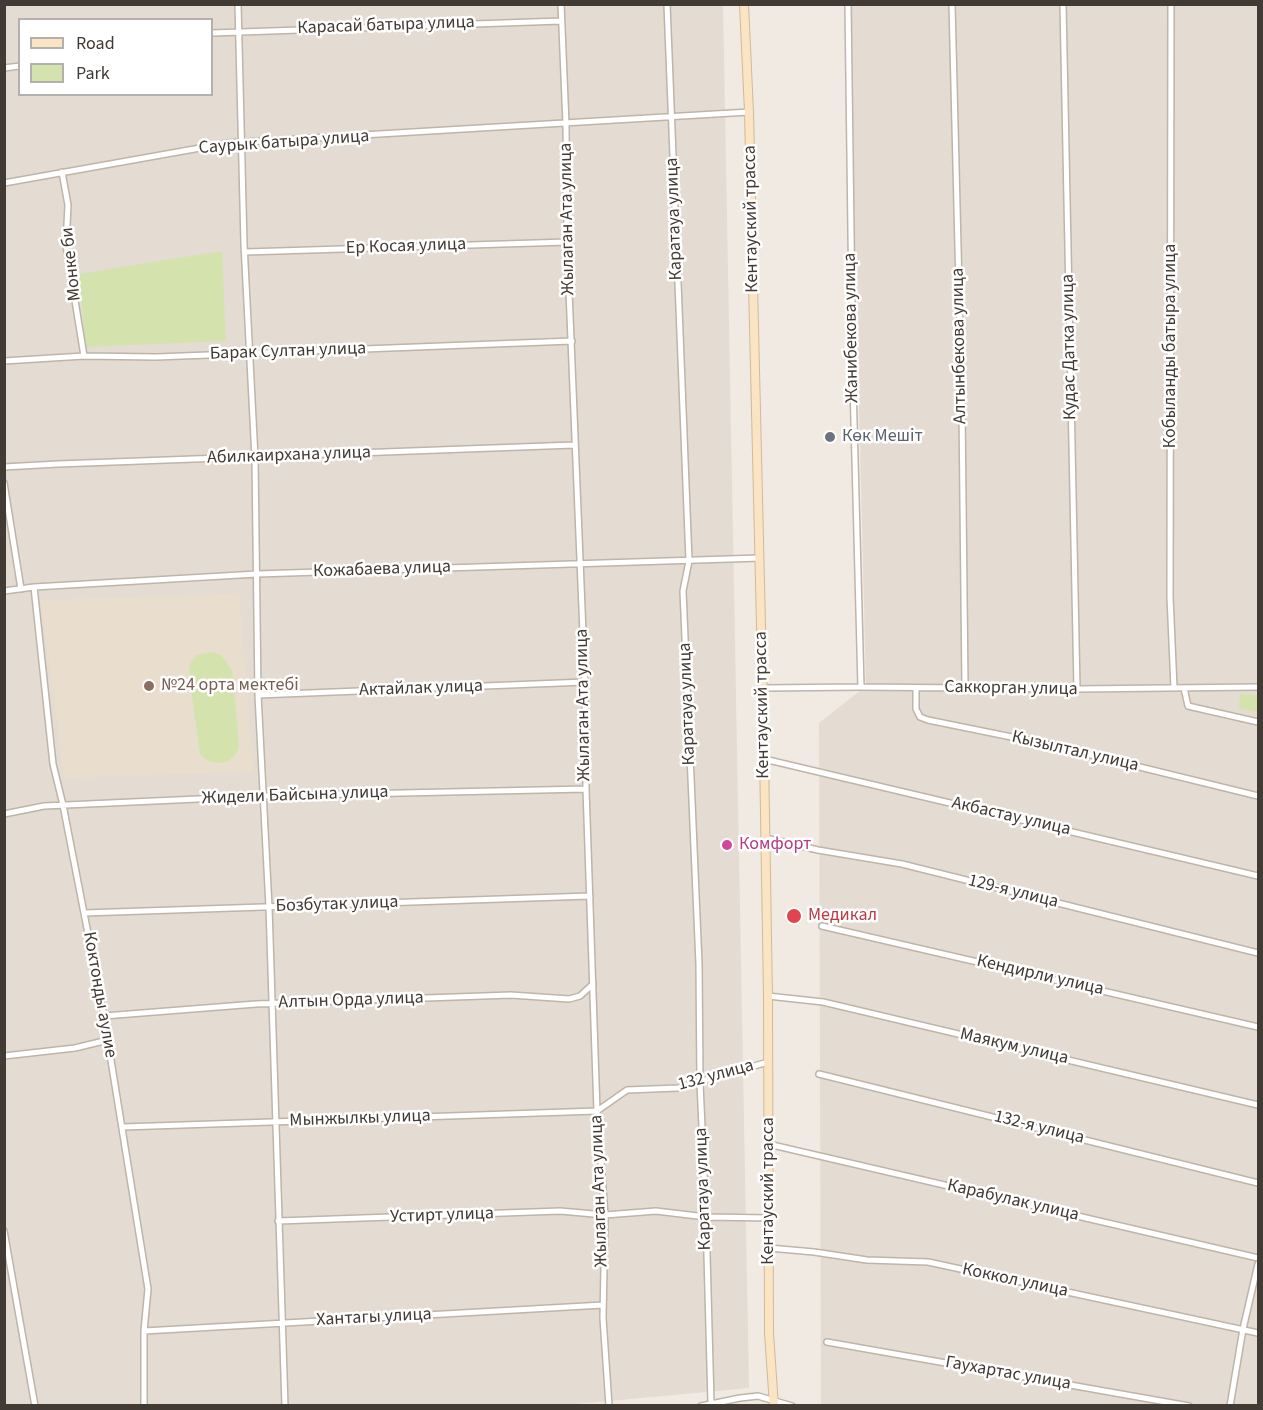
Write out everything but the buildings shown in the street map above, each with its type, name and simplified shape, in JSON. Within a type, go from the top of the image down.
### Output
[{"type":"main road","name":"Кентауский трасса","points":[[744,4],[749,112],[763,688],[768,996],[769,1333],[774,1403]]},
{"type":"street","points":[[238,4],[255,458],[258,695],[269,907],[285,1406]]},
{"type":"street","name":"Жылаган Ата улица","points":[[561,4],[574,446],[585,682],[586,789],[597,1111],[605,1215],[603,1305],[609,1406]]},
{"type":"street","name":"Каратауа улица","points":[[667,4],[689,561],[683,591],[699,964],[700,1083],[711,1403]]},
{"type":"street","name":"Жанибекова улица","points":[[848,4],[853,384],[861,687]]},
{"type":"street","name":"Алтынбекова улица","points":[[952,4],[966,687]]},
{"type":"street","name":"Кудас Датка улица","points":[[1063,4],[1077,689]]},
{"type":"street","name":"Кобыланды батыра улица","points":[[1171,4],[1170,597],[1174,688]]},
{"type":"street","name":"Карасай батыра улица","points":[[213,33],[561,21]]},
{"type":"street","name":"Саурык батыра улица","points":[[4,183],[228,143],[242,144],[749,112]]},
{"type":"street","name":"Монке би","points":[[63,172],[68,205],[66,245],[84,356]]},
{"type":"street","name":"Ер Косая улица","points":[[246,252],[567,242]]},
{"type":"street","name":"Барак Султан улица","points":[[4,361],[84,356],[156,357],[572,341]]},
{"type":"street","name":"Абилкаирхана улица","points":[[4,467],[574,446]]},
{"type":"street","points":[[4,483],[21,589]]},
{"type":"street","name":"Кожабаева улица","points":[[4,591],[34,587],[257,574],[760,558]]},
{"type":"street","name":"Коктонды аулие","points":[[34,587],[53,764],[104,1016],[148,1289],[144,1331],[144,1406]]},
{"type":"street","name":"Актайлак улица","points":[[258,695],[585,682]]},
{"type":"street","name":"Саккорган улица","points":[[763,688],[1258,687]]},
{"type":"street","name":"Кызылтал улица","points":[[916,688],[916,709],[920,717],[928,720],[1046,744],[1258,796]]},
{"type":"street","points":[[1184,688],[1188,706],[1258,722]]},
{"type":"street","name":"Акбастау улица","points":[[764,759],[1258,876]]},
{"type":"street","name":"Жидели Байсына улица","points":[[4,814],[44,806],[264,796],[586,789]]},
{"type":"street","name":"129-я улица","points":[[765,838],[818,850],[902,864],[1258,953]]},
{"type":"street","name":"Бозбутак улица","points":[[84,913],[590,896]]},
{"type":"street","name":"Кендирли улица","points":[[822,926],[1258,1027]]},
{"type":"street","name":"Алтын Орда улица","points":[[104,1016],[272,1004],[511,995],[569,999],[580,996],[593,984]]},
{"type":"street","name":"Маякум улица","points":[[768,996],[823,1002],[1258,1105]]},
{"type":"street","points":[[4,1056],[75,1048],[108,1040]]},
{"type":"street","name":"132 улица","points":[[597,1111],[627,1090],[678,1088],[768,1062]]},
{"type":"street","name":"132-я улица","points":[[819,1074],[1258,1183]]},
{"type":"street","name":"Мынжылкы улица","points":[[123,1127],[597,1111]]},
{"type":"street","name":"Карабулак улица","points":[[768,1143],[1258,1258]]},
{"type":"street","name":"Устирт улица","points":[[279,1221],[560,1211],[605,1215],[656,1211],[706,1217],[769,1218]]},
{"type":"street","points":[[4,1231],[35,1406]]},
{"type":"street","name":"Коккол улица","points":[[769,1248],[867,1260],[928,1262],[1258,1333]]},
{"type":"street","points":[[1230,1406],[1243,1329],[1258,1264]]},
{"type":"street","name":"Хантагы улица","points":[[144,1331],[603,1305]]},
{"type":"street","name":"Гаухартас улица","points":[[827,1342],[1189,1406]]},
{"type":"street","points":[[701,1406],[758,1396],[774,1403],[792,1406]]},
{"type":"shaded area","points":[[5,5],[723,5],[749,1388],[556,1406],[5,1406]]},
{"type":"shaded area","points":[[849,5],[1258,5],[1258,1405],[821,1405],[819,723],[866,686]]},
{"type":"shaded area","name":"№24 орта мектебі","points":[[239,594],[254,772],[64,778],[41,600]]},
{"type":"green space","points":[[222,251],[226,341],[86,347],[78,274]]},
{"type":"green space","points":[[213,652],[221,655],[232,670],[239,743],[234,756],[218,763],[205,759],[200,754],[189,675],[190,664],[197,655]]},
{"type":"green space","points":[[1240,694],[1258,696],[1258,712],[1239,709]]},
{"type":"place","name":"Көк Мешіт","points":[[830,437]]},
{"type":"place","name":"№24 орта мектебі","points":[[149,686]]},
{"type":"place","name":"Комфорт","points":[[727,845]]},
{"type":"place","name":"Медикал","points":[[794,916]]}]
